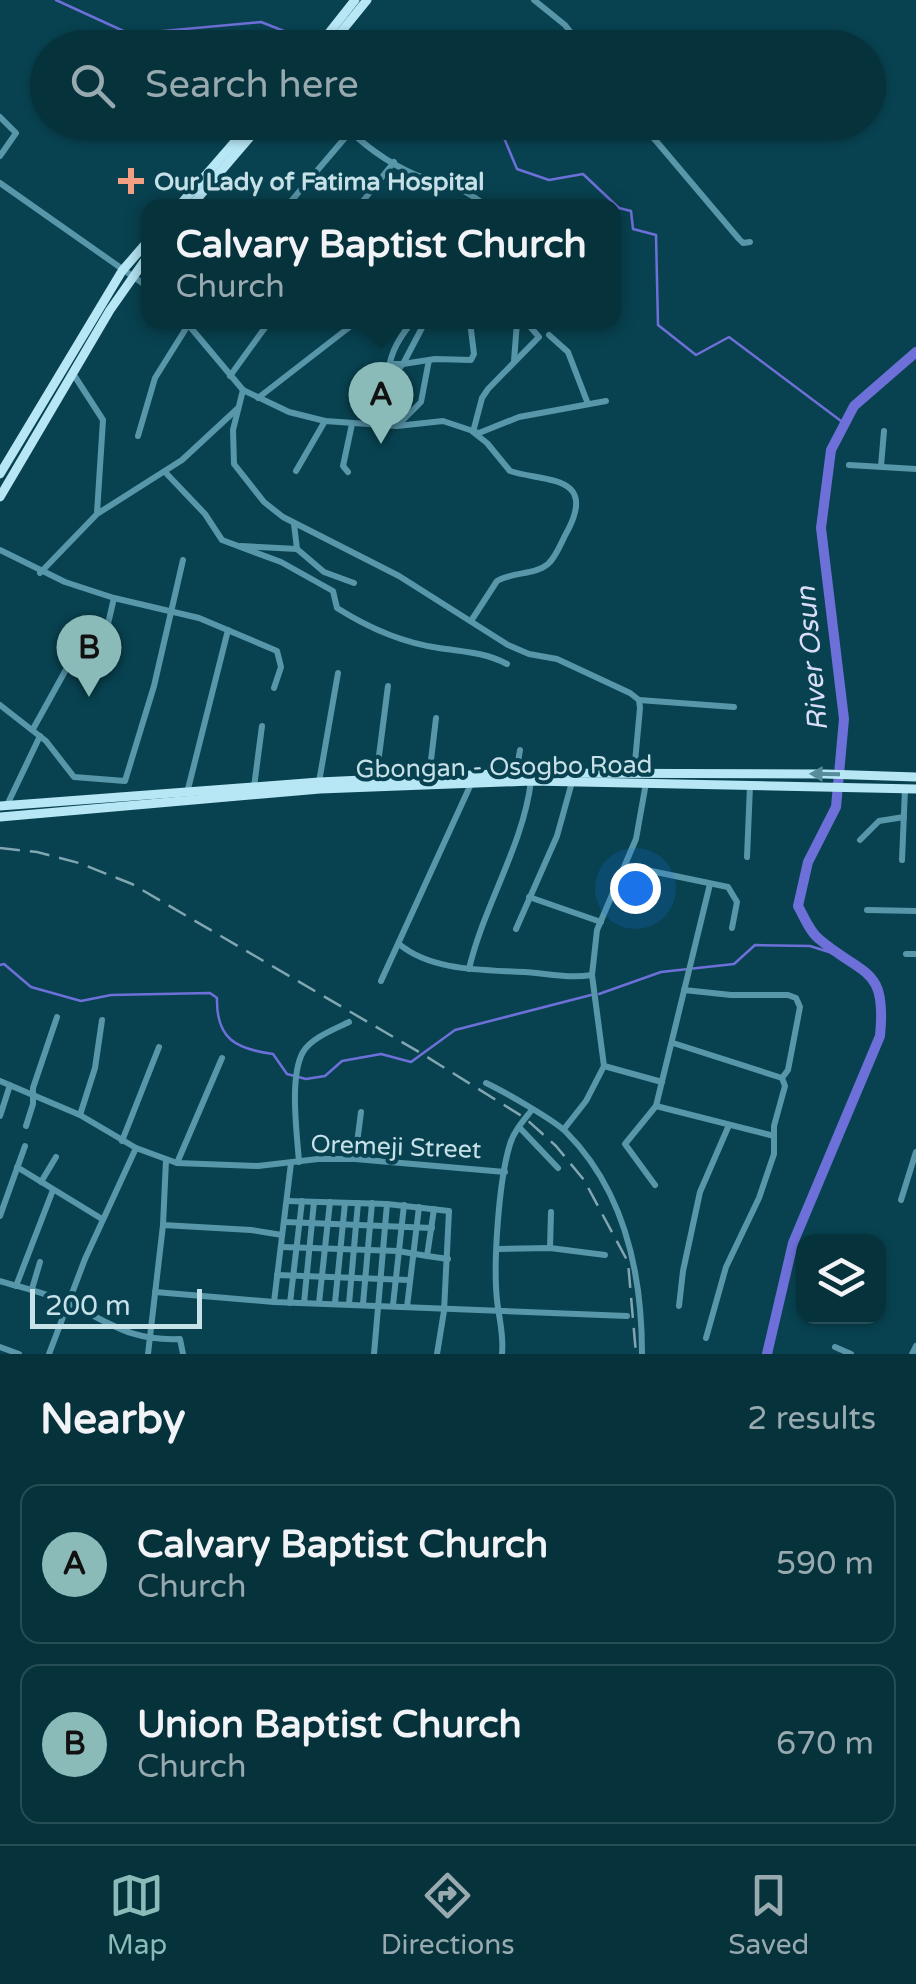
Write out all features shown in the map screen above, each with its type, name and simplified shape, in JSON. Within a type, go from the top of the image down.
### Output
[{"type":"main road","points":[[336,30],[354,0]]},
{"type":"main road","points":[[339,30],[367,0]]},
{"type":"main road","points":[[185,199],[236,140]]},
{"type":"main road","points":[[197,199],[248,140]]},
{"type":"main road","points":[[0,474],[141,253]]},
{"type":"main road","points":[[0,497],[127,274],[141,262]]},
{"type":"main road","name":"Gbongan - Osogbo Road","points":[[92,804],[319,782],[516,774],[916,777]]},
{"type":"main road","name":"Gbongan - Osogbo Road","points":[[92,804],[549,777],[572,782],[910,789]]},
{"type":"main road","points":[[3,804],[72,798],[92,804]]},
{"type":"main road","points":[[0,820],[92,804]]},
{"type":"street","points":[[534,0],[570,30]]},
{"type":"street","points":[[0,117],[16,134],[0,156]]},
{"type":"street","points":[[293,199],[343,140]]},
{"type":"street","points":[[362,140],[417,175],[459,186],[477,199]]},
{"type":"street","points":[[655,140],[739,239],[750,242]]},
{"type":"street","points":[[365,199],[394,162]]},
{"type":"street","points":[[0,184],[141,283]]},
{"type":"street","points":[[138,436],[155,378],[184,329]]},
{"type":"street","points":[[193,329],[243,390],[290,412],[352,424],[397,426],[443,421],[473,432],[510,471],[565,484],[573,493],[576,514],[552,561],[497,581],[472,621]]},
{"type":"street","points":[[230,376],[264,329]]},
{"type":"street","points":[[258,398],[347,329]]},
{"type":"street","points":[[368,424],[386,383],[392,350],[407,329]]},
{"type":"street","points":[[386,383],[403,364],[421,329]]},
{"type":"street","points":[[392,364],[471,360],[474,354],[471,329]]},
{"type":"street","points":[[514,362],[517,329]]},
{"type":"street","points":[[473,432],[482,398],[539,336],[532,329]]},
{"type":"street","points":[[548,335],[567,349],[588,404]]},
{"type":"street","points":[[397,426],[421,402],[430,360]]},
{"type":"street","points":[[72,372],[103,420],[97,514]]},
{"type":"street","points":[[243,390],[232,441],[234,464],[264,502],[294,524],[399,576],[508,645],[556,658],[618,685],[639,700],[734,707]]},
{"type":"street","points":[[473,432],[519,417],[606,401]]},
{"type":"street","points":[[40,572],[97,514],[165,472],[237,409]]},
{"type":"street","points":[[296,471],[325,421]]},
{"type":"street","points":[[348,472],[344,466],[352,424]]},
{"type":"street","points":[[881,466],[884,431]]},
{"type":"street","points":[[848,465],[916,469]]},
{"type":"street","points":[[165,472],[205,514],[218,536],[282,562],[334,591],[337,608],[360,622],[438,648],[488,654],[507,664]]},
{"type":"street","points":[[294,524],[297,550]]},
{"type":"street","points":[[238,546],[297,550],[324,572],[354,584]]},
{"type":"street","points":[[0,550],[40,572],[114,598],[170,610],[280,654],[281,667],[274,688]]},
{"type":"street","points":[[0,705],[58,753],[74,777],[125,781],[154,686],[183,560]]},
{"type":"street","points":[[104,641],[114,598]]},
{"type":"street","points":[[187,794],[228,630]]},
{"type":"street","points":[[33,729],[72,657]]},
{"type":"street","points":[[319,782],[338,673]]},
{"type":"street","points":[[376,779],[388,686]]},
{"type":"street","points":[[634,775],[639,700]]},
{"type":"street","points":[[429,778],[436,718]]},
{"type":"street","points":[[254,787],[262,726]]},
{"type":"street","points":[[3,804],[40,736]]},
{"type":"street","points":[[516,774],[520,750]]},
{"type":"street","points":[[469,968],[483,918],[519,829],[531,781]]},
{"type":"street","points":[[516,929],[557,836],[572,782]]},
{"type":"street","points":[[564,1129],[586,1101],[604,1066],[592,976],[601,922],[636,839],[646,783]]},
{"type":"street","points":[[381,981],[471,784]]},
{"type":"street","points":[[747,857],[750,786]]},
{"type":"street","points":[[902,860],[910,789]]},
{"type":"street","points":[[860,840],[879,821],[904,817]]},
{"type":"street","points":[[627,866],[724,885],[736,895],[732,928]]},
{"type":"street","points":[[655,1185],[625,1144],[656,1106],[710,884]]},
{"type":"street","points":[[529,897],[601,922]]},
{"type":"street","points":[[867,910],[916,910]]},
{"type":"street","points":[[400,944],[420,956],[469,968],[592,976]]},
{"type":"street","points":[[906,954],[916,954]]},
{"type":"street","points":[[684,990],[788,995],[796,998],[800,1008],[788,1070],[782,1078],[784,1096],[774,1136],[774,1154],[759,1198],[726,1267],[706,1338]]},
{"type":"street","points":[[26,1126],[33,1088],[57,1017]]},
{"type":"street","points":[[80,1115],[94,1068],[102,1020]]},
{"type":"street","points":[[274,1302],[295,1162],[298,1067],[309,1045],[349,1022]]},
{"type":"street","points":[[673,1043],[782,1078]]},
{"type":"street","points":[[122,1141],[159,1046]]},
{"type":"street","points":[[178,1163],[222,1058]]},
{"type":"street","points":[[604,1066],[662,1082]]},
{"type":"street","name":"Oremeji Street","points":[[0,1080],[80,1115],[136,1148],[178,1163],[218,1166],[355,1159],[505,1172]]},
{"type":"street","points":[[486,1083],[564,1129],[586,1157],[625,1226],[638,1280],[642,1354]]},
{"type":"street","points":[[0,1116],[10,1085]]},
{"type":"street","points":[[656,1106],[774,1136]]},
{"type":"street","points":[[502,1354],[497,1303],[505,1172],[510,1143],[531,1111]]},
{"type":"street","points":[[355,1159],[361,1112]]},
{"type":"street","points":[[679,1306],[700,1192],[728,1125]]},
{"type":"street","points":[[518,1128],[558,1168]]},
{"type":"street","points":[[0,1216],[25,1146]]},
{"type":"street","points":[[49,1354],[102,1219],[136,1148]]},
{"type":"street","points":[[900,1200],[916,1152]]},
{"type":"street","points":[[41,1182],[56,1157]]},
{"type":"street","points":[[148,1354],[163,1225],[166,1160]]},
{"type":"street","points":[[17,1167],[102,1219]]},
{"type":"street","points":[[16,1286],[53,1190]]},
{"type":"street","points":[[287,1201],[447,1210],[448,1258],[437,1354]]},
{"type":"street","points":[[290,1303],[302,1201]]},
{"type":"street","points":[[304,1303],[314,1202]]},
{"type":"street","points":[[320,1303],[330,1202]]},
{"type":"street","points":[[335,1303],[345,1202]]},
{"type":"street","points":[[349,1304],[358,1203]]},
{"type":"street","points":[[363,1304],[372,1204]]},
{"type":"street","points":[[374,1354],[387,1204]]},
{"type":"street","points":[[393,1305],[404,1206]]},
{"type":"street","points":[[407,1307],[420,1207]]},
{"type":"street","points":[[427,1256],[434,1209]]},
{"type":"street","points":[[550,1248],[551,1212]]},
{"type":"street","points":[[284,1222],[432,1228]]},
{"type":"street","points":[[163,1225],[282,1235]]},
{"type":"street","points":[[282,1248],[398,1251],[448,1258]]},
{"type":"street","points":[[498,1249],[550,1248],[605,1255]]},
{"type":"street","points":[[32,1289],[40,1262]]},
{"type":"street","points":[[277,1275],[410,1280]]},
{"type":"street","points":[[0,1281],[70,1304],[149,1340],[180,1340],[183,1354]]},
{"type":"street","points":[[155,1292],[444,1311],[627,1316]]},
{"type":"street","points":[[0,1346],[19,1354]]},
{"type":"street","points":[[912,1354],[916,1346]]},
{"type":"street","points":[[836,1347],[852,1354]]},
{"type":"waterway","points":[[56,0],[121,30]]},
{"type":"waterway","points":[[174,30],[261,22],[281,30]]},
{"type":"waterway","points":[[505,140],[517,169],[549,180],[583,174],[609,199]]},
{"type":"waterway","points":[[621,208],[631,211],[633,229],[656,235],[658,325],[696,355],[729,337],[845,424]]},
{"type":"waterway","name":"River Osun","points":[[767,1354],[793,1243],[880,1036],[880,997],[876,985],[860,968],[816,936],[798,906],[808,862],[836,807],[844,719],[821,528],[831,450],[854,406],[916,352]]},
{"type":"waterway","points":[[599,994],[661,972],[734,964],[755,945],[810,946],[851,959]]},
{"type":"waterway","points":[[0,965],[4,964],[31,987],[81,1001],[111,995],[210,993],[217,998],[220,1023],[231,1040],[248,1049],[273,1054],[287,1074],[306,1079],[325,1076],[342,1061],[381,1054],[411,1062],[455,1030],[591,995]]},
{"type":"railway","points":[[0,848],[79,863],[132,884],[525,1118],[556,1146],[584,1180],[628,1262],[636,1354]]},
{"type":"place","name":"Our Lady of Fatima Hospital","points":[[131,181]]},
{"type":"place","name":"Calvary Baptist Church","points":[[381,444]]},
{"type":"place","name":"Union Baptist Church","points":[[89,697]]}]
